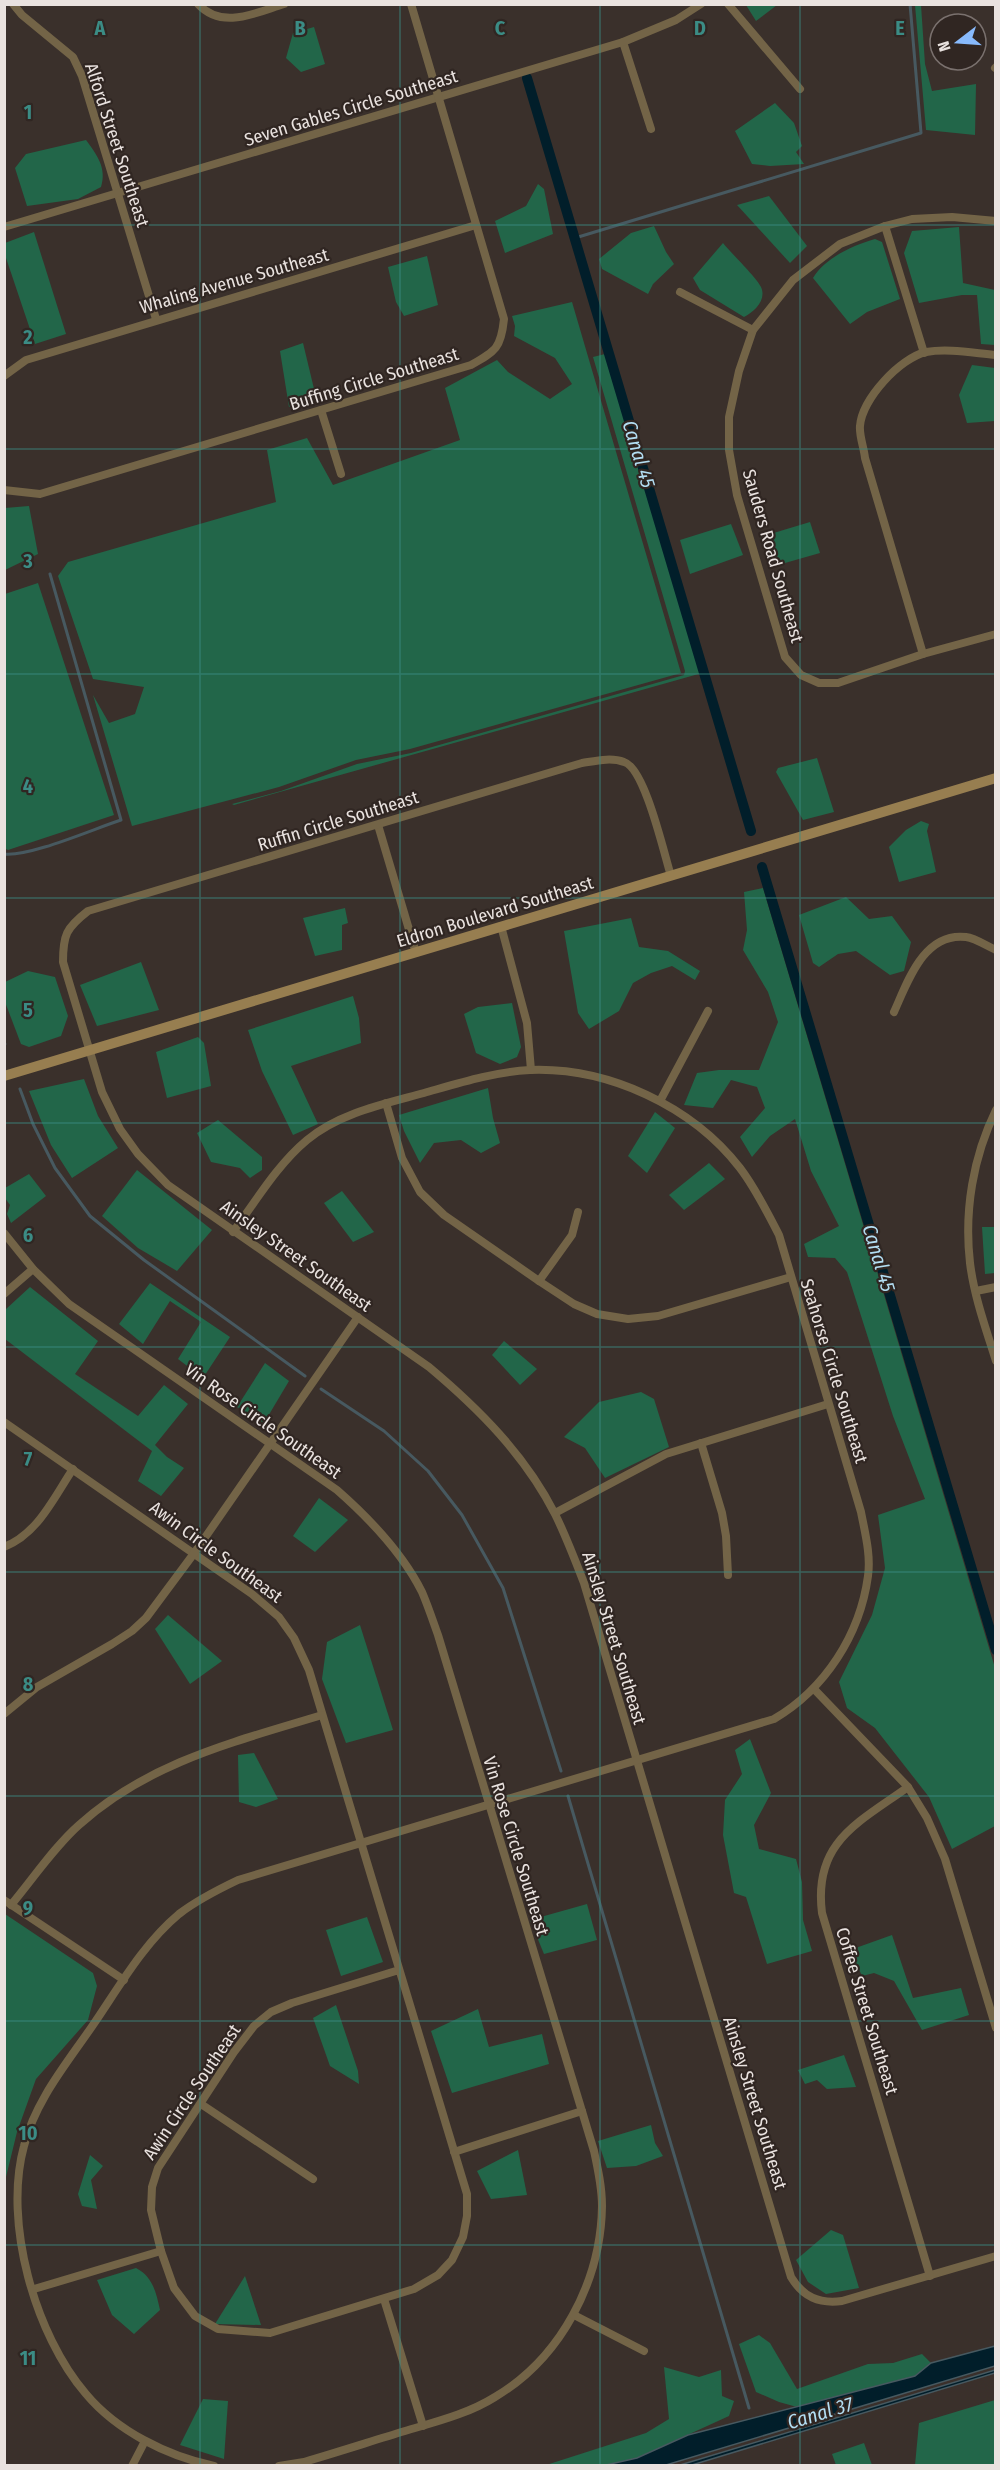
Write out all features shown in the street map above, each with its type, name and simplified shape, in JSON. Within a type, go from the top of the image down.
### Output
[{"type":"street","name":"Alford Street Southeast","points":[[14,4],[22,15],[73,57],[82,76],[156,320]]},
{"type":"street","points":[[198,4],[211,15],[225,19],[242,17],[284,4]]},
{"type":"street","name":"Buffing Circle Southeast","points":[[4,490],[40,494],[471,366],[491,354],[502,340],[504,319],[411,4]]},
{"type":"street","name":"Seven Gables Circle Southeast","points":[[4,227],[623,42],[676,20],[701,4]]},
{"type":"street","points":[[728,4],[800,89]]},
{"type":"street","points":[[623,42],[651,129]]},
{"type":"street","name":"Sauders Road Southeast","points":[[922,654],[837,683],[819,683],[801,675],[786,657],[737,495],[729,450],[729,417],[739,372],[753,330],[793,280],[840,244],[885,226],[912,219],[952,217],[996,221]]},
{"type":"street","name":"Whaling Avenue Southeast","points":[[4,376],[26,360],[476,225]]},
{"type":"street","points":[[885,226],[924,352]]},
{"type":"street","points":[[680,292],[753,330]]},
{"type":"street","points":[[996,355],[947,351],[924,352],[894,369],[871,398],[860,425],[865,458],[922,654],[996,634]]},
{"type":"street","points":[[321,410],[341,474]]},
{"type":"street","name":"Ruffin Circle Southeast","points":[[90,1051],[63,962],[63,941],[71,924],[88,911],[582,763],[607,760],[626,762],[636,771],[644,787],[671,876]]},
{"type":"street","name":"Eldron Boulevard Southeast","points":[[4,1076],[996,778]]},
{"type":"street","points":[[378,825],[416,953]]},
{"type":"street","points":[[501,926],[526,1023],[531,1070]]},
{"type":"street","points":[[894,1012],[919,959],[945,938],[967,937],[996,951]]},
{"type":"street","points":[[660,1101],[708,1011]]},
{"type":"street","name":"Ainsley Street Southeast","points":[[90,1051],[102,1092],[120,1130],[138,1154],[168,1185],[429,1367],[468,1400],[508,1442],[555,1513],[584,1583],[791,2277],[799,2289],[818,2300],[831,2302],[842,2301],[930,2276]]},
{"type":"street","name":"Seahorse Circle Southeast","points":[[233,1232],[279,1169],[307,1140],[333,1123],[386,1103],[492,1074],[531,1070],[601,1079],[660,1101],[689,1119],[716,1142],[739,1167],[760,1197],[779,1235],[868,1543],[868,1576],[856,1623],[842,1652],[814,1689],[794,1707],[774,1719],[360,1843]]},
{"type":"street","points":[[386,1103],[402,1158],[420,1192],[444,1215],[538,1281],[574,1304],[597,1314],[628,1319],[658,1316],[791,1277]]},
{"type":"street","points":[[996,1110],[975,1164],[969,1212],[970,1263],[996,1361]]},
{"type":"street","points":[[538,1281],[572,1235],[578,1212]]},
{"type":"street","name":"Vin Rose Circle Southeast","points":[[4,1233],[33,1269],[69,1304],[337,1490],[367,1516],[398,1553],[421,1592],[438,1635],[582,2111],[599,2176],[602,2206],[598,2245],[589,2280],[574,2314],[556,2341],[528,2373],[495,2397],[463,2413],[304,2462],[279,2466]]},
{"type":"street","points":[[4,1294],[33,1269]]},
{"type":"street","points":[[976,1291],[996,1287]]},
{"type":"street","points":[[4,1714],[37,1687],[132,1631],[146,1618],[195,1552],[358,1317]]},
{"type":"street","points":[[555,1513],[666,1454],[828,1404]]},
{"type":"street","name":"Awin Circle Southeast","points":[[4,1422],[195,1552],[252,1594],[279,1617],[294,1638],[309,1670],[467,2193],[467,2216],[463,2237],[452,2260],[438,2275],[414,2289],[270,2333],[218,2329],[195,2316],[174,2288],[161,2251],[151,2210],[152,2187],[158,2168],[247,2035],[271,2012],[291,2002],[399,1970]]},
{"type":"street","points":[[701,1443],[722,1513],[728,1575]]},
{"type":"street","points":[[4,1547],[18,1542],[32,1530],[72,1469]]},
{"type":"street","points":[[814,1689],[908,1786],[927,1818],[945,1859],[996,2028]]},
{"type":"street","points":[[124,1980],[8,1902],[77,1826],[113,1797],[164,1767],[198,1753],[322,1715]]},
{"type":"street","name":"Coffee Street Southeast","points":[[908,1786],[852,1827],[834,1846],[823,1868],[819,1891],[822,1913],[930,2276]]},
{"type":"street","points":[[214,2466],[178,2456],[145,2441],[113,2420],[86,2394],[62,2360],[42,2318],[22,2251],[18,2218],[18,2180],[24,2146],[34,2119],[50,2088],[154,1939],[179,1914],[210,1894],[238,1880],[360,1843]]},
{"type":"street","points":[[201,2104],[313,2179]]},
{"type":"street","points":[[454,2152],[582,2111]]},
{"type":"street","points":[[34,2289],[161,2251]]},
{"type":"street","points":[[930,2276],[996,2256]]},
{"type":"street","points":[[384,2299],[423,2426]]},
{"type":"street","points":[[574,2314],[644,2351]]},
{"type":"street","points":[[132,2466],[145,2441]]},
{"type":"green space","points":[[746,5],[777,5],[756,21]]},
{"type":"green space","points":[[915,5],[921,5],[925,64],[932,91],[976,84],[975,135],[926,130]]},
{"type":"green space","points":[[314,27],[325,64],[301,72],[286,58],[293,33]]},
{"type":"green space","points":[[775,103],[794,123],[802,146],[796,152],[804,164],[770,166],[752,164],[735,131]]},
{"type":"green space","points":[[86,140],[102,168],[101,187],[78,199],[27,206],[15,168],[26,154]]},
{"type":"green space","points":[[538,184],[544,189],[553,234],[505,253],[495,221],[526,206]]},
{"type":"green space","points":[[769,196],[807,246],[790,263],[737,205]]},
{"type":"green space","points":[[654,226],[674,264],[653,284],[648,294],[602,269],[599,259],[631,233]]},
{"type":"green space","points":[[959,227],[963,283],[995,290],[995,345],[981,344],[977,295],[962,295],[919,303],[904,253],[912,231]]},
{"type":"green space","points":[[34,232],[66,334],[35,344],[4,252],[5,243]]},
{"type":"green space","points":[[875,239],[882,242],[900,299],[867,312],[850,324],[813,278],[832,258]]},
{"type":"green space","points":[[723,243],[761,287],[761,301],[752,312],[744,317],[700,290],[693,278]]},
{"type":"green space","points":[[427,256],[438,305],[404,316],[396,302],[388,267]]},
{"type":"green space","points":[[572,302],[681,673],[410,749],[356,760],[279,787],[132,826],[93,695],[109,723],[135,714],[144,687],[93,679],[58,576],[68,562],[276,502],[267,450],[307,438],[333,485],[460,440],[445,388],[497,360],[508,372],[550,399],[572,384],[555,358],[514,336],[515,326],[512,316]]},
{"type":"green space","points":[[303,343],[315,393],[308,403],[289,407],[280,351]]},
{"type":"green space","points":[[613,352],[702,673],[234,805],[232,804],[281,791],[357,764],[411,753],[684,675],[685,671],[593,357]]},
{"type":"green space","points":[[972,365],[995,368],[995,421],[967,423],[959,395]]},
{"type":"green space","points":[[29,506],[38,554],[5,570],[5,508]]},
{"type":"green space","points":[[810,522],[820,553],[771,567],[760,537]]},
{"type":"green space","points":[[731,524],[743,555],[690,574],[680,540]]},
{"type":"green space","points":[[38,583],[114,815],[8,850],[4,848],[5,594]]},
{"type":"green space","points":[[817,758],[834,812],[803,820],[776,772],[778,768]]},
{"type":"green space","points":[[921,821],[929,824],[927,831],[936,872],[899,882],[889,847],[906,830]]},
{"type":"green space","points":[[763,888],[995,1668],[995,1826],[952,1849],[929,1797],[875,1728],[847,1708],[839,1682],[872,1615],[885,1568],[878,1515],[925,1499],[893,1416],[847,1272],[835,1258],[808,1257],[804,1244],[839,1226],[811,1171],[795,1119],[770,1136],[752,1157],[740,1137],[765,1108],[757,1087],[731,1080],[713,1108],[684,1105],[697,1073],[719,1070],[759,1070],[778,1022],[768,992],[743,950],[747,930],[744,892]]},
{"type":"green space","points":[[846,897],[869,919],[892,916],[911,942],[904,971],[890,975],[856,951],[838,954],[819,967],[813,963],[799,915]]},
{"type":"green space","points":[[345,908],[348,923],[342,925],[342,950],[315,956],[303,918]]},
{"type":"green space","points":[[631,918],[639,947],[668,951],[700,971],[695,980],[672,966],[651,973],[633,983],[619,1011],[589,1029],[578,1013],[564,931]]},
{"type":"green space","points":[[141,962],[159,1010],[97,1026],[80,985]]},
{"type":"green space","points":[[28,971],[55,977],[68,1016],[61,1036],[29,1047],[21,1044],[5,1002],[5,982]]},
{"type":"green space","points":[[353,996],[359,1018],[361,1043],[291,1066],[318,1124],[293,1135],[262,1071],[248,1030]]},
{"type":"green space","points":[[512,1003],[521,1047],[517,1057],[500,1064],[476,1053],[464,1014],[478,1007]]},
{"type":"green space","points":[[198,1037],[204,1043],[211,1086],[167,1098],[156,1052]]},
{"type":"green space","points":[[84,1079],[98,1116],[118,1148],[72,1178],[51,1145],[29,1091]]},
{"type":"green space","points":[[488,1088],[500,1143],[481,1153],[461,1140],[434,1143],[420,1163],[404,1131],[399,1115]]},
{"type":"green space","points":[[655,1112],[675,1128],[647,1173],[628,1156]]},
{"type":"green space","points":[[218,1120],[262,1157],[262,1170],[250,1178],[240,1168],[211,1162],[197,1133]]},
{"type":"green space","points":[[709,1163],[725,1179],[684,1210],[669,1195]]},
{"type":"green space","points":[[137,1170],[212,1230],[177,1271],[138,1248],[102,1216]]},
{"type":"green space","points":[[29,1174],[46,1196],[11,1223],[7,1214],[10,1205],[5,1198],[5,1188]]},
{"type":"green space","points":[[342,1191],[374,1232],[353,1242],[324,1203]]},
{"type":"green space","points":[[982,1227],[995,1227],[995,1273],[985,1274]]},
{"type":"green space","points":[[150,1283],[230,1337],[203,1378],[178,1359],[201,1322],[170,1301],[143,1344],[119,1324]]},
{"type":"green space","points":[[30,1287],[98,1341],[75,1374],[138,1416],[164,1385],[188,1404],[155,1445],[167,1457],[184,1468],[161,1496],[138,1481],[152,1451],[5,1339],[5,1310]]},
{"type":"green space","points":[[504,1341],[537,1369],[520,1385],[492,1355]]},
{"type":"green space","points":[[265,1363],[289,1381],[264,1423],[237,1407]]},
{"type":"green space","points":[[641,1392],[654,1399],[669,1447],[605,1478],[585,1448],[564,1437],[599,1402]]},
{"type":"green space","points":[[319,1498],[348,1520],[315,1552],[293,1536]]},
{"type":"green space","points":[[168,1615],[222,1661],[190,1684],[155,1629]]},
{"type":"green space","points":[[360,1625],[393,1730],[346,1743],[322,1679],[327,1642]]},
{"type":"green space","points":[[750,1739],[771,1793],[754,1825],[759,1849],[796,1859],[802,1882],[803,1920],[812,1951],[767,1964],[746,1897],[734,1893],[723,1835],[725,1800],[742,1774],[735,1750]]},
{"type":"green space","points":[[254,1753],[278,1799],[256,1807],[239,1802],[238,1755]]},
{"type":"green space","points":[[587,1904],[597,1940],[544,1954],[530,1920]]},
{"type":"green space","points":[[5,1914],[93,1973],[97,1986],[88,2020],[36,2079],[17,2132],[6,2177],[4,2176]]},
{"type":"green space","points":[[367,1917],[383,1962],[341,1976],[326,1930]]},
{"type":"green space","points":[[892,1935],[913,1998],[961,1988],[969,2015],[922,2030],[894,1981],[874,1973],[862,1976],[850,1950]]},
{"type":"green space","points":[[336,2005],[358,2071],[359,2084],[330,2066],[313,2018]]},
{"type":"green space","points":[[478,2009],[489,2047],[542,2034],[549,2064],[452,2093],[431,2031]]},
{"type":"green space","points":[[844,2055],[856,2087],[827,2089],[817,2080],[805,2084],[798,2070]]},
{"type":"green space","points":[[651,2125],[655,2143],[663,2156],[636,2166],[607,2168],[598,2141]]},
{"type":"green space","points":[[518,2150],[527,2195],[491,2199],[477,2171]]},
{"type":"green space","points":[[90,2155],[103,2166],[91,2180],[97,2209],[82,2206],[78,2194]]},
{"type":"green space","points":[[831,2230],[843,2235],[859,2288],[826,2294],[808,2282],[796,2260]]},
{"type":"green space","points":[[136,2268],[150,2280],[160,2310],[134,2334],[112,2315],[97,2280]]},
{"type":"green space","points":[[245,2276],[261,2325],[215,2324]]},
{"type":"green space","points":[[759,2335],[770,2343],[797,2389],[868,2364],[893,2363],[922,2354],[931,2363],[916,2376],[797,2407],[756,2392],[739,2344]]},
{"type":"green space","points":[[664,2367],[699,2377],[721,2370],[722,2396],[734,2401],[729,2416],[637,2458],[606,2465],[543,2466],[646,2433],[669,2419]]},
{"type":"green space","points":[[203,2399],[228,2401],[224,2459],[180,2445]]},
{"type":"green space","points":[[995,2400],[995,2465],[915,2465],[919,2423]]},
{"type":"green space","points":[[864,2443],[872,2465],[836,2465],[832,2454]]},
{"type":"water","name":"Canal 37","points":[[995,2346],[995,2366],[666,2465],[606,2465],[637,2458],[688,2435],[915,2376],[931,2363]]},
{"type":"water","points":[[995,2370],[995,2373],[692,2465],[680,2465]]},
{"type":"waterway","points":[[575,238],[921,133],[910,4]]},
{"type":"waterway","name":"Canal 45","points":[[527,78],[751,831]]},
{"type":"waterway","points":[[4,854],[15,854],[45,847],[121,820],[50,574]]},
{"type":"waterway","name":"Canal 45","points":[[762,867],[996,1650]]},
{"type":"waterway","points":[[20,1089],[33,1124],[55,1168],[90,1216],[144,1260],[305,1376]]},
{"type":"waterway","points":[[321,1389],[384,1431],[428,1471],[462,1515],[503,1588],[561,1771]]},
{"type":"waterway","points":[[568,1796],[749,2408]]}]
